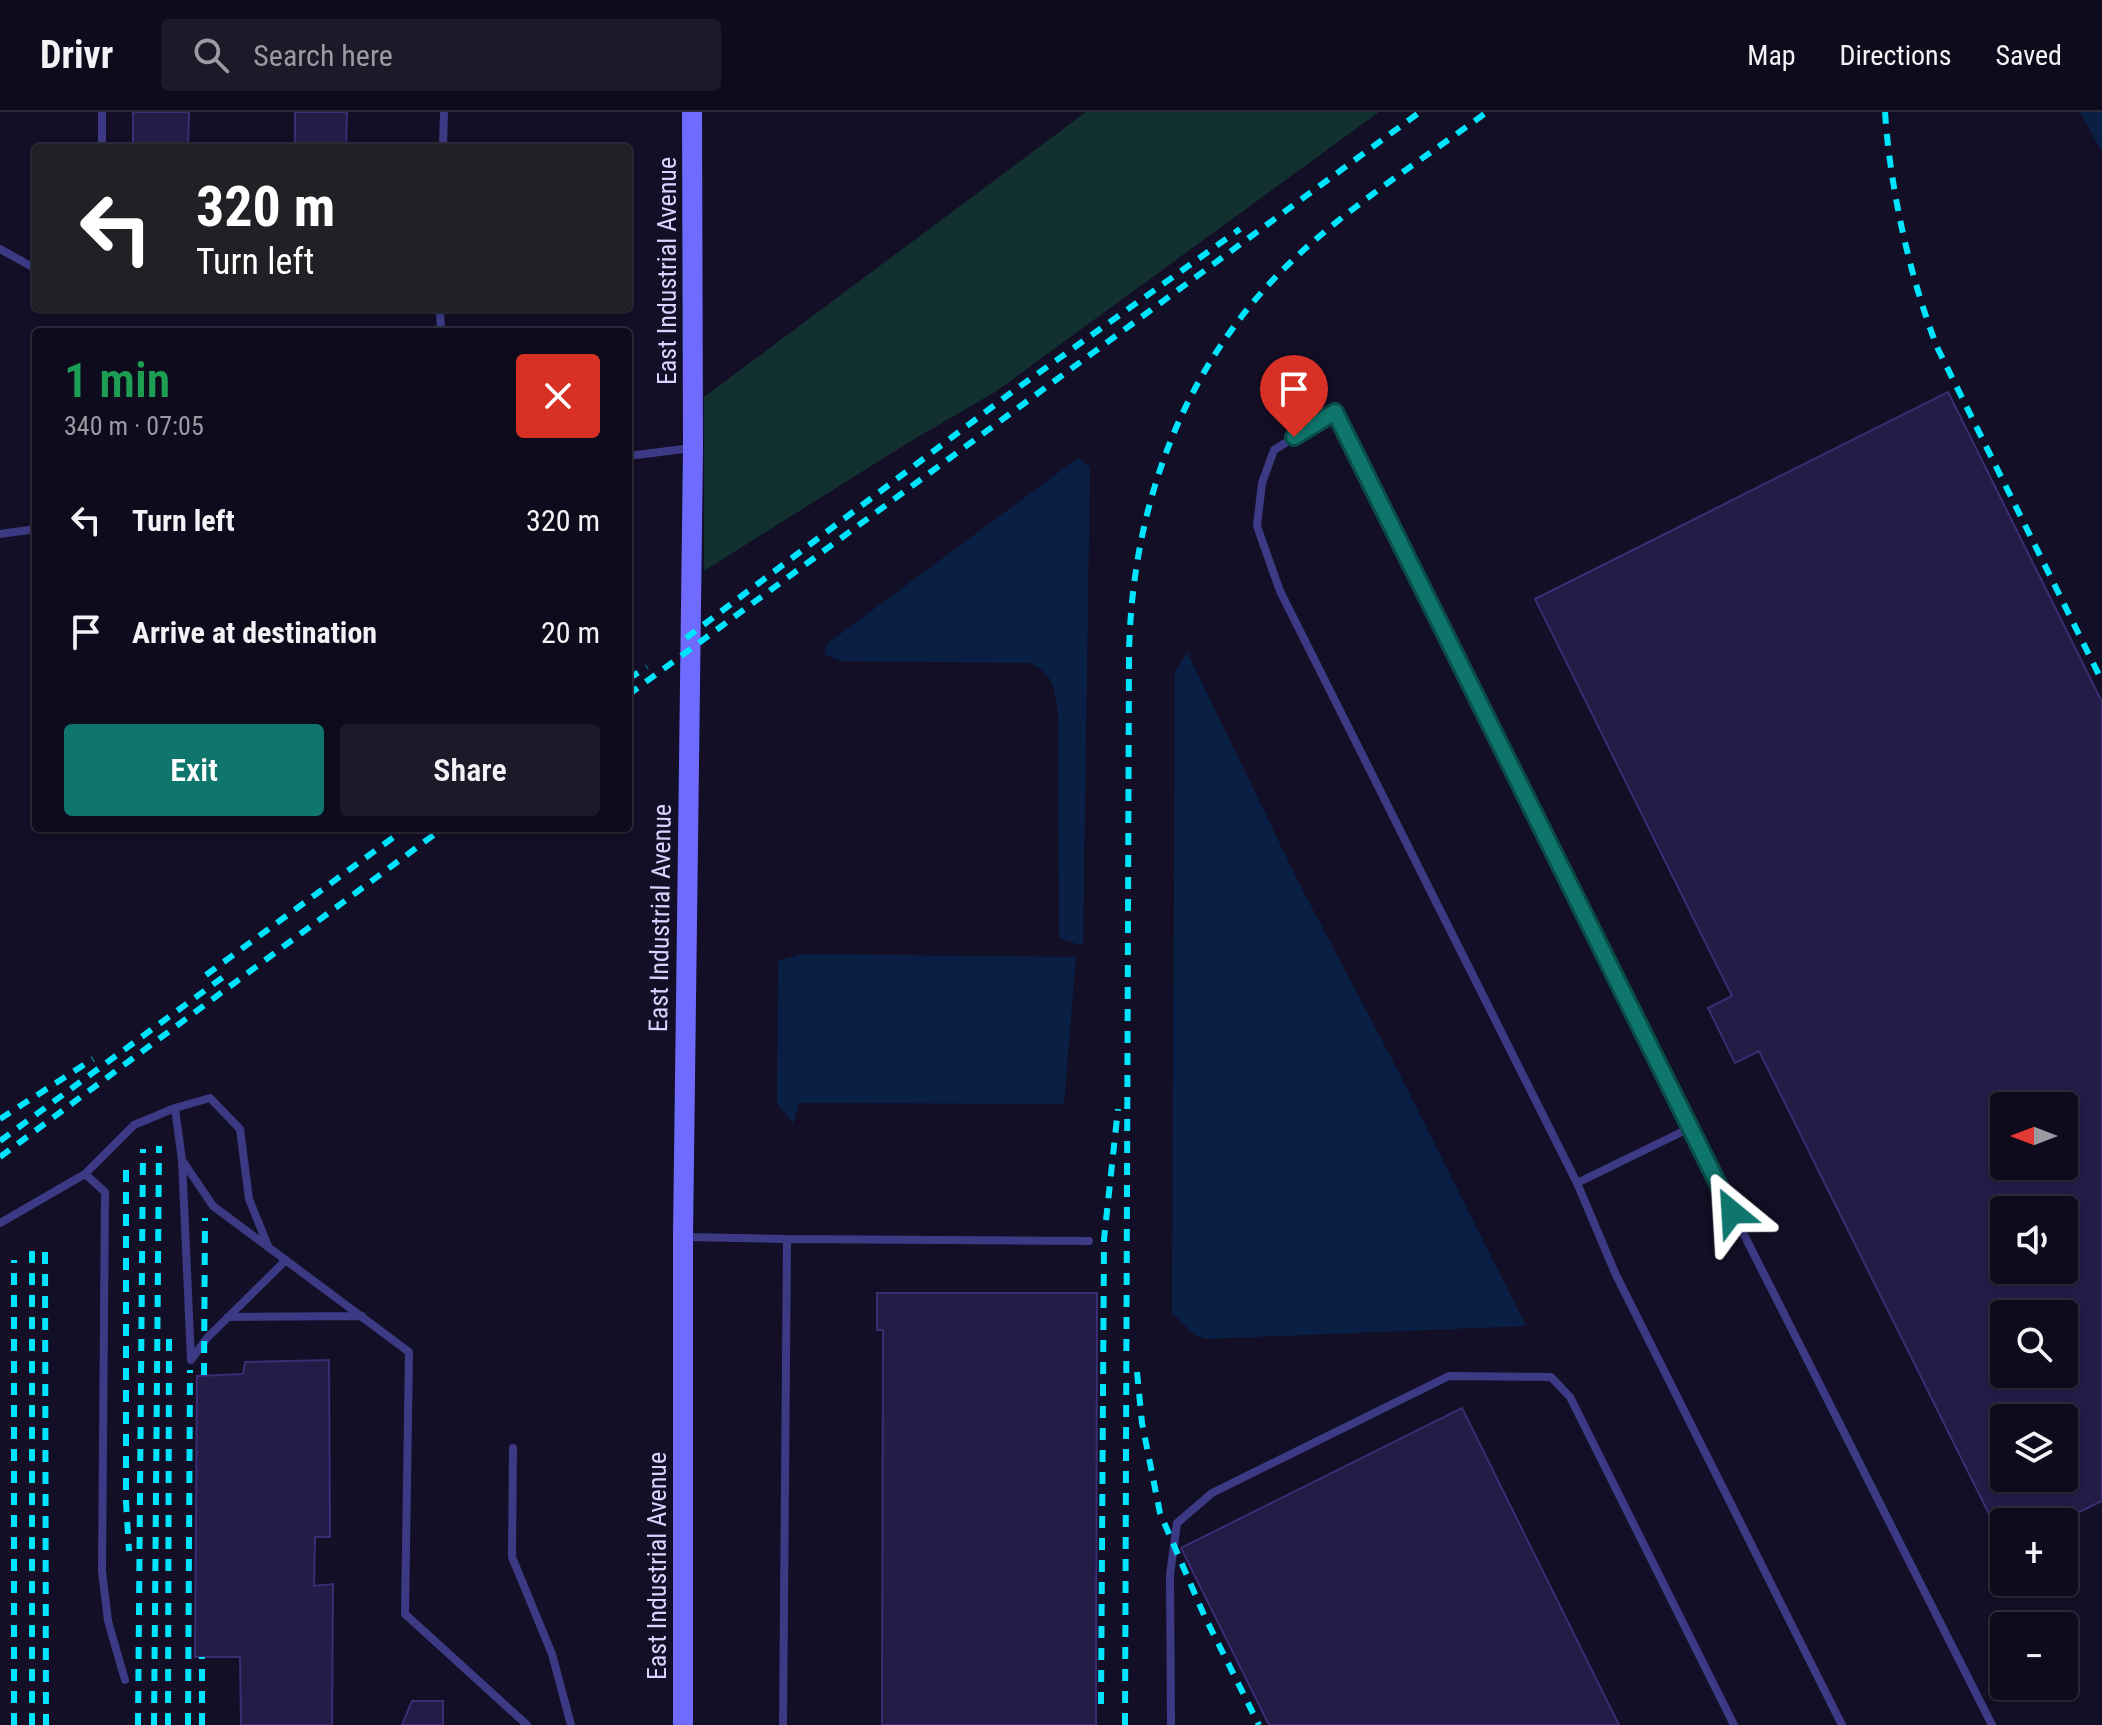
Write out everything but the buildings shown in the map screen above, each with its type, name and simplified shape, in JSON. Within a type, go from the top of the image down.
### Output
[{"type":"street","name":"East Industrial Avenue","points":[[683,1725],[683,1237],[693,448],[692,112]]},
{"type":"lane","points":[[102,112],[102,144]]},
{"type":"lane","points":[[443,144],[444,112]]},
{"type":"lane","points":[[0,249],[32,267]]},
{"type":"lane","points":[[1842,1725],[1616,1275],[1577,1183],[1280,591],[1257,526],[1262,483],[1274,450],[1335,412],[1690,1128],[1992,1725]]},
{"type":"lane","points":[[632,456],[693,448]]},
{"type":"lane","points":[[0,534],[32,530]]},
{"type":"lane","points":[[0,1223],[85,1174],[134,1125],[210,1098],[240,1129],[249,1199],[268,1246]]},
{"type":"lane","points":[[175,1108],[182,1160],[191,1360],[207,1338],[286,1260]]},
{"type":"lane","points":[[1577,1183],[1690,1128]]},
{"type":"lane","points":[[182,1160],[213,1206],[409,1352],[405,1614],[527,1725]]},
{"type":"lane","points":[[85,1174],[105,1192],[102,1571],[108,1621],[125,1680]]},
{"type":"lane","points":[[683,1237],[1089,1241]]},
{"type":"lane","points":[[783,1725],[787,1239]]},
{"type":"lane","points":[[228,1317],[363,1316]]},
{"type":"lane","points":[[1171,1725],[1170,1575],[1177,1523],[1212,1493],[1449,1376],[1551,1377],[1570,1397],[1734,1725]]},
{"type":"lane","points":[[513,1448],[512,1557],[552,1654],[571,1725]]},
{"type":"green space","points":[[1086,112],[1379,112],[995,392],[704,571],[704,397]]},
{"type":"water","points":[[2080,112],[2102,112],[2102,152]]},
{"type":"water","points":[[1078,458],[1090,467],[1083,946],[1059,938],[1058,712],[1054,689],[1044,672],[1029,663],[841,661],[824,654],[828,643]]},
{"type":"water","points":[[1187,652],[1300,885],[1395,1065],[1526,1326],[1207,1339],[1195,1335],[1172,1313],[1175,672]]},
{"type":"water","points":[[800,954],[1076,957],[1064,1104],[799,1103],[793,1124],[777,1103],[778,961]]},
{"type":"railway","points":[[632,692],[1420,112]]},
{"type":"railway","points":[[1125,1725],[1129,653],[1132,598],[1141,543],[1171,439],[1194,390],[1222,343],[1255,299],[1294,259],[1339,220],[1487,112]]},
{"type":"railway","points":[[1885,112],[1891,171],[1903,233],[1938,349],[2102,681]]},
{"type":"railway","points":[[686,638],[1012,392],[1240,229]]},
{"type":"railway","points":[[632,676],[647,667]]},
{"type":"railway","points":[[206,975],[401,832]]},
{"type":"railway","points":[[0,1157],[438,832]]},
{"type":"railway","points":[[0,1141],[230,972]]},
{"type":"railway","points":[[0,1119],[93,1059]]},
{"type":"railway","points":[[1101,1704],[1104,1239],[1118,1109]]},
{"type":"railway","points":[[154,1725],[159,1146]]},
{"type":"railway","points":[[138,1725],[143,1149]]},
{"type":"railway","points":[[126,1170],[126,1502],[129,1551]]},
{"type":"railway","points":[[204,1375],[205,1218]]},
{"type":"railway","points":[[32,1249],[32,1725]]},
{"type":"railway","points":[[45,1252],[46,1725]]},
{"type":"railway","points":[[14,1260],[14,1725]]},
{"type":"railway","points":[[168,1725],[169,1337]]},
{"type":"railway","points":[[188,1725],[190,1370]]},
{"type":"railway","points":[[1137,1372],[1142,1423],[1160,1513],[1204,1615],[1259,1725]]},
{"type":"railway","points":[[202,1657],[202,1725]]},
{"type":"route","points":[[1294,437],[1335,412],[1732,1212]]}]
